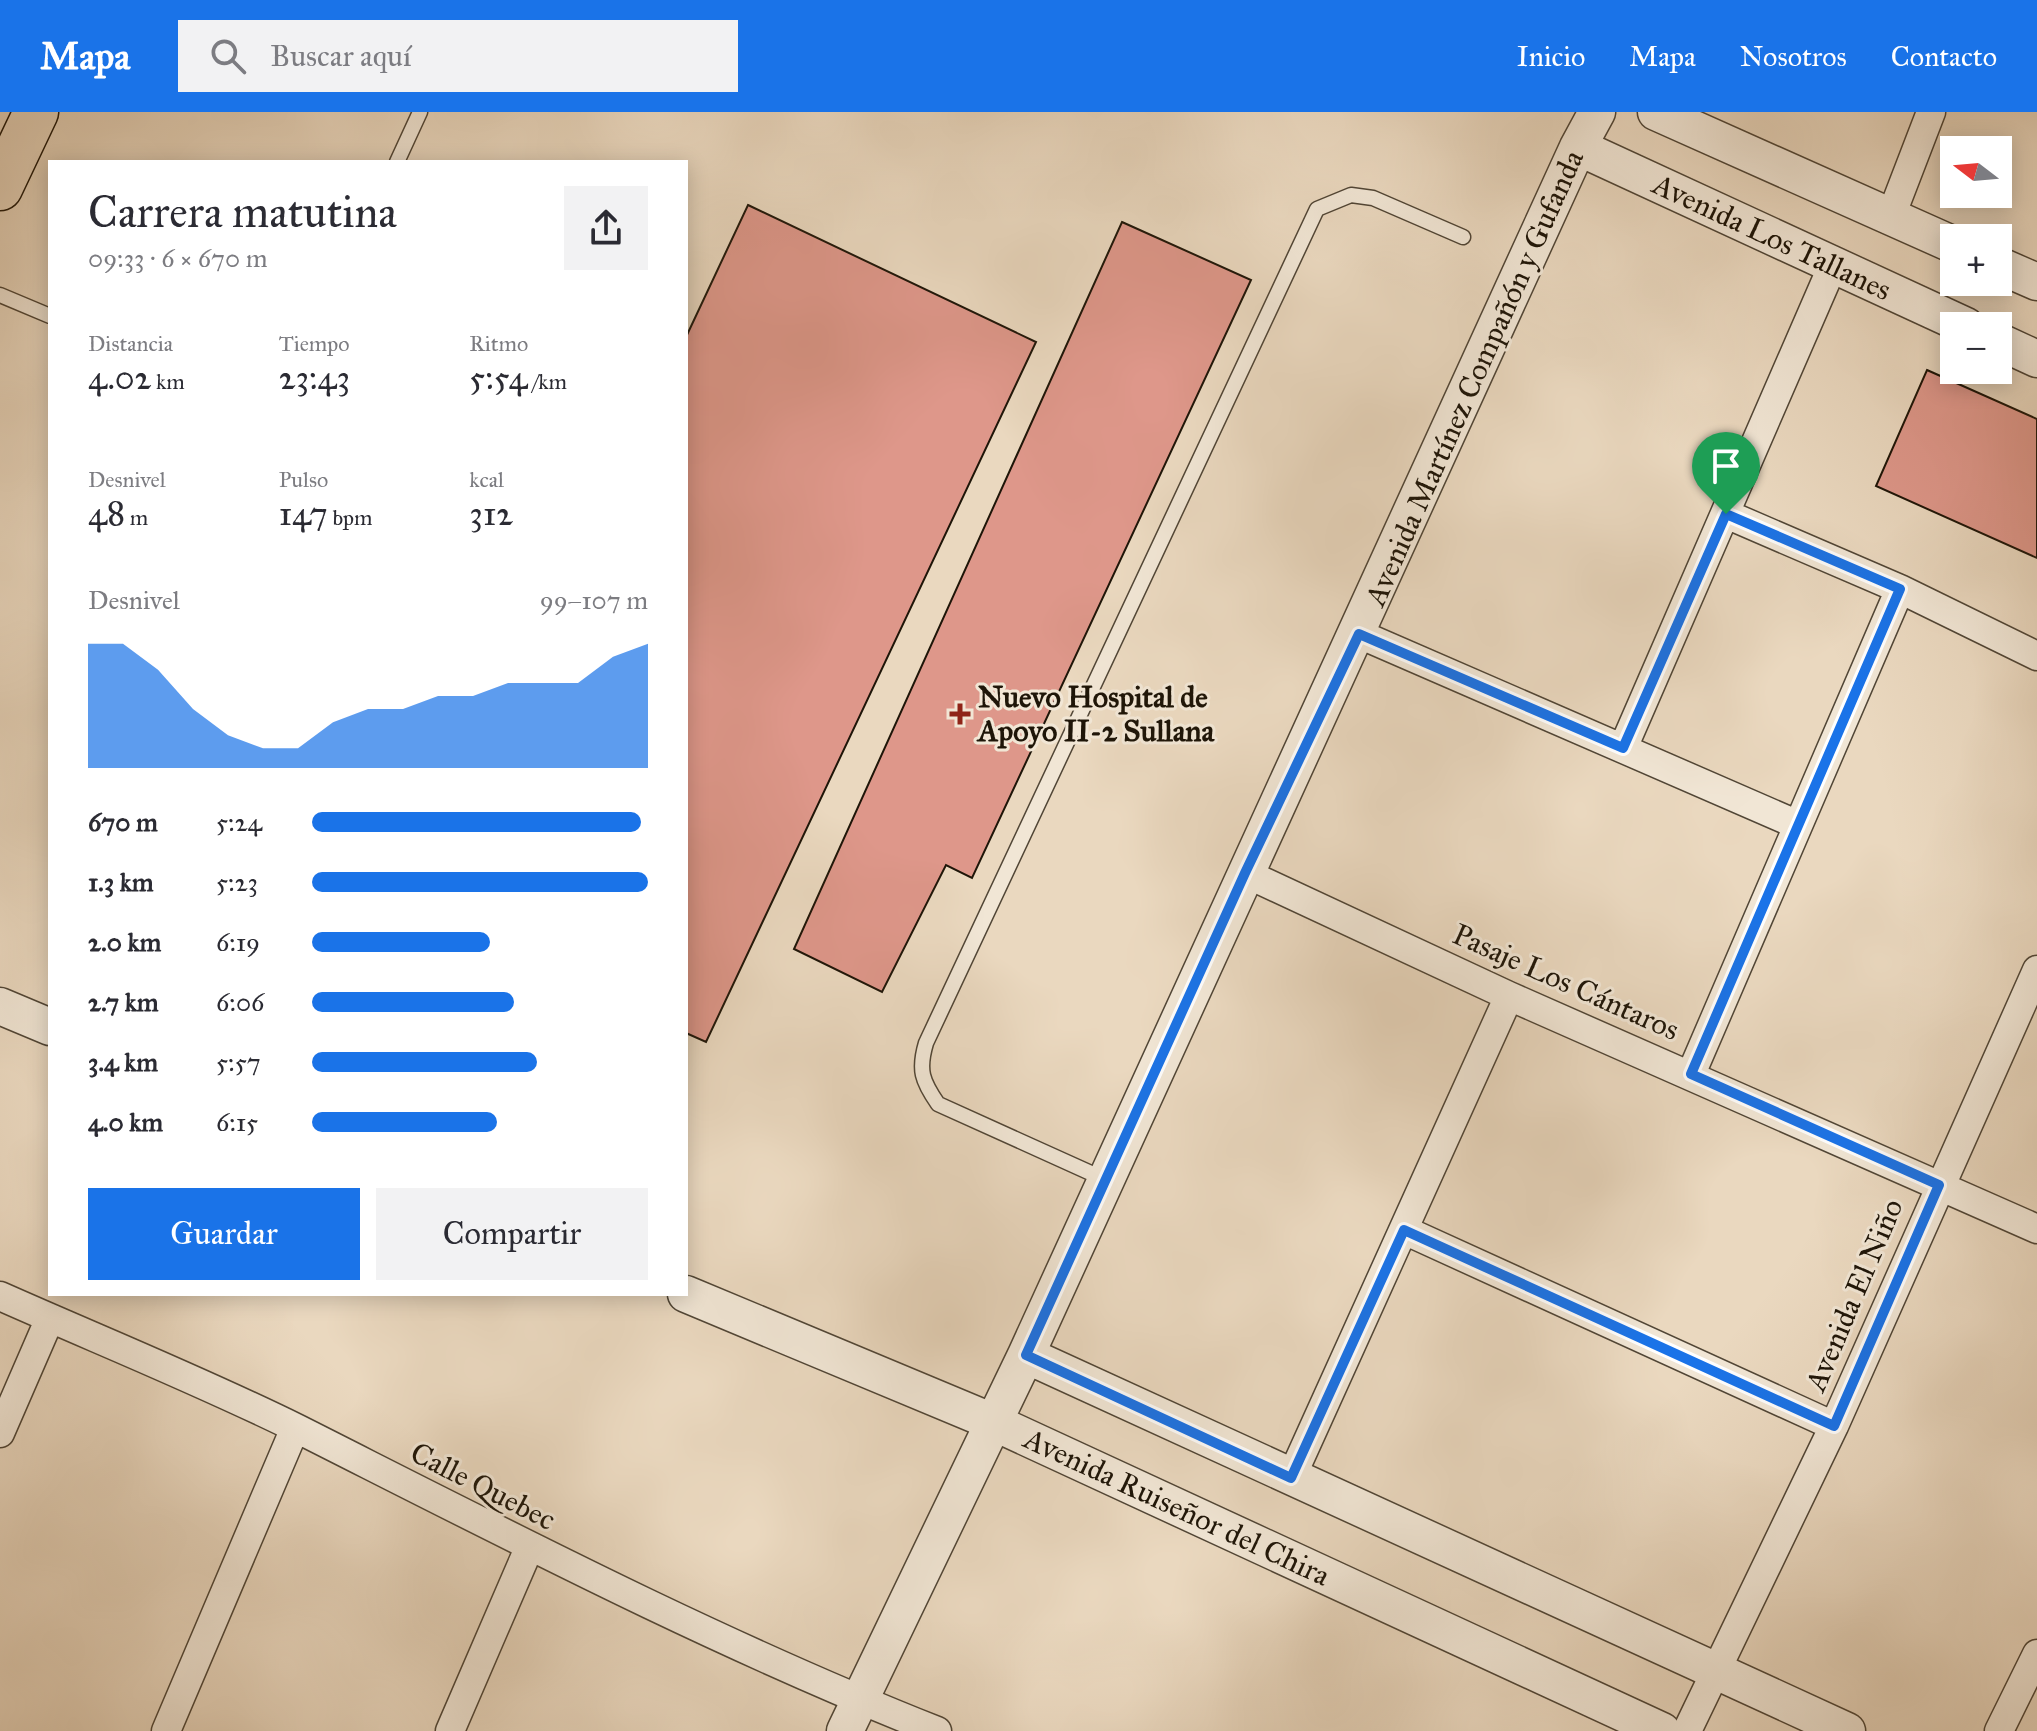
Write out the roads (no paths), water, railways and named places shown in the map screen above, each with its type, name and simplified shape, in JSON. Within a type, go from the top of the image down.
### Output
[{"type":"main road","points":[[0,188],[36,112]]},
{"type":"street","name":"Avenida Martínez Compañón y Gufanda","points":[[852,1716],[1026,1355],[1245,873],[1359,634],[1578,147],[1597,112]]},
{"type":"street","points":[[1656,112],[1940,239]]},
{"type":"street","points":[[1891,216],[1931,112]]},
{"type":"street","name":"Avenida Los Tallanes","points":[[1578,147],[1940,314]]},
{"type":"street","points":[[1623,748],[1833,265]]},
{"type":"street","points":[[2012,271],[2037,282]]},
{"type":"street","points":[[2012,347],[2037,359]]},
{"type":"street","points":[[1726,514],[1900,589],[2037,656]]},
{"type":"street","points":[[1691,1074],[1796,824],[1900,589]]},
{"type":"street","points":[[1359,634],[1796,824]]},
{"type":"street","name":"Pasaje Los Cántaros","points":[[1245,873],[1509,996],[2037,1229]]},
{"type":"street","name":"Avenida El Niño","points":[[1687,1731],[1834,1426],[2037,970]]},
{"type":"street","points":[[1291,1478],[1509,996]]},
{"type":"street","points":[[0,1006],[48,1026]]},
{"type":"street","points":[[1404,1230],[1834,1426]]},
{"type":"street","name":"Avenida Ruiseñor del Chira","points":[[688,1295],[993,1422],[1662,1731]]},
{"type":"street","name":"Calle Quebec","points":[[0,1296],[295,1428],[852,1716],[937,1731]]},
{"type":"street","points":[[0,1433],[50,1318]]},
{"type":"street","points":[[1026,1355],[1847,1731]]},
{"type":"street","points":[[166,1731],[295,1428]]},
{"type":"street","points":[[450,1731],[529,1548]]},
{"type":"street","points":[[1999,1731],[2037,1654]]},
{"type":"lane","points":[[398,160],[420,112]]},
{"type":"lane","points":[[1106,1180],[938,1104],[923,1082],[920,1065],[926,1043],[1317,209],[1351,195],[1373,198],[1463,237]]},
{"type":"lane","points":[[0,295],[48,315]]},
{"type":"place","name":"Nuevo Hospital de Apoyo II-2 Sullana","points":[[960,714]]}]
